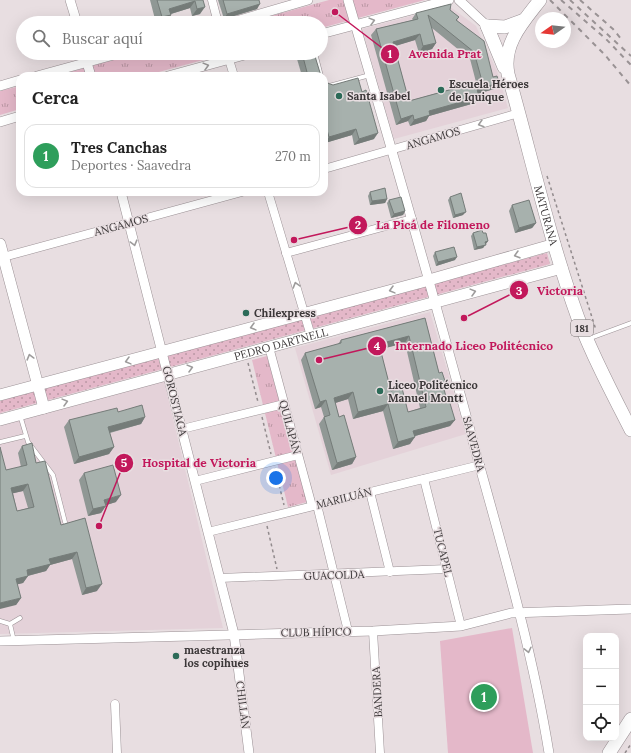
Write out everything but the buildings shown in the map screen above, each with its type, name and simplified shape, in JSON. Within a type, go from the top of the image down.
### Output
[{"type":"highway","name":"MATURANA","points":[[540,0],[514,36],[507,54],[508,74],[562,268],[631,430]]},
{"type":"highway","points":[[487,26],[505,28],[515,25],[525,19]]},
{"type":"highway","points":[[487,26],[498,34],[514,36]]},
{"type":"highway","points":[[487,26],[508,74]]},
{"type":"highway","points":[[609,753],[631,719]]},
{"type":"main road","points":[[0,244],[2,258],[44,408]]},
{"type":"main road","points":[[0,395],[430,280],[555,244]]},
{"type":"main road","name":"PEDRO DARTNELL","points":[[0,420],[562,268]]},
{"type":"street","points":[[70,0],[74,16]]},
{"type":"street","points":[[212,0],[216,16]]},
{"type":"street","points":[[252,16],[308,0]]},
{"type":"street","name":"SAAVEDRA","points":[[348,0],[430,280],[520,612],[538,692],[549,753]]},
{"type":"street","points":[[328,32],[449,0]]},
{"type":"street","points":[[459,0],[487,26]]},
{"type":"street","points":[[86,60],[90,72]]},
{"type":"street","points":[[52,72],[97,60]]},
{"type":"street","points":[[180,72],[216,60]]},
{"type":"street","points":[[229,60],[233,72]]},
{"type":"street","points":[[0,86],[16,81]]},
{"type":"street","name":"ANGAMOS","points":[[328,168],[519,114]]},
{"type":"street","points":[[0,122],[16,117]]},
{"type":"street","name":"GOROSTIAGA","points":[[122,196],[234,634]]},
{"type":"street","name":"ANGAMOS","points":[[2,258],[227,196]]},
{"type":"street","points":[[269,196],[311,336]]},
{"type":"street","points":[[286,253],[412,219]]},
{"type":"street","name":"QUILAPÁN","points":[[269,347],[298,455],[315,506],[335,575],[348,631]]},
{"type":"street","points":[[182,428],[284,404]]},
{"type":"street","points":[[195,481],[298,455]]},
{"type":"street","name":"MARILUÁN","points":[[208,532],[480,465]]},
{"type":"street","name":"TUCAPEL","points":[[424,479],[461,626]]},
{"type":"street","points":[[370,492],[390,572]]},
{"type":"street","name":"GUACOLDA","points":[[220,578],[335,575],[447,569]]},
{"type":"street","name":"CLUB HÍPICO","points":[[0,641],[373,631],[461,626],[520,612],[631,609]]},
{"type":"street","name":"BANDERA","points":[[373,631],[380,753]]},
{"type":"street","name":"CHILLÁN","points":[[234,634],[249,753]]},
{"type":"street","points":[[115,704],[117,753]]},
{"type":"lane","points":[[317,60],[320,72]]},
{"type":"lane","points":[[328,85],[370,75]]},
{"type":"lane","points":[[592,337],[631,323]]},
{"type":"lane","points":[[20,414],[28,442],[53,475],[65,522]]},
{"type":"lane","points":[[0,442],[26,436]]},
{"type":"lane","points":[[0,622],[10,624],[20,618]]},
{"type":"lane","points":[[10,624],[14,641]]},
{"type":"path","points":[[546,173],[592,337]]},
{"type":"path","points":[[246,354],[286,512]]},
{"type":"path","points":[[265,518],[279,577]]},
{"type":"path","points":[[625,753],[631,744]]},
{"type":"shaded area","name":"Escuela Héroes de Iquique","points":[[449,6],[476,26],[497,71],[508,108],[394,139],[362,29]]},
{"type":"shaded area","name":"Liceo Politécnico Manuel Montt","points":[[430,312],[466,434],[331,475],[295,348]]},
{"type":"shaded area","points":[[164,381],[223,628],[0,634],[0,424]]},
{"type":"green space","points":[[329,0],[425,0],[328,26],[328,16],[271,16]]},
{"type":"green space","points":[[113,60],[203,60],[159,72],[70,72]]},
{"type":"green space","points":[[16,87],[16,110],[0,115],[0,91]]},
{"type":"green space","points":[[547,253],[550,264],[0,413],[0,398]]},
{"type":"green space","points":[[267,356],[307,502],[288,507],[252,360]]},
{"type":"green space","points":[[512,628],[533,753],[448,753],[440,641]]},
{"type":"railway","points":[[550,0],[605,55],[631,86]]},
{"type":"railway","points":[[561,0],[606,39],[631,65]]},
{"type":"railway","points":[[570,0],[631,56]]},
{"type":"railway","points":[[580,0],[613,29],[622,40]]},
{"type":"place","name":"Avenida Prat","points":[[335,12]]},
{"type":"place","name":"Escuela Héroes de Iquique","points":[[441,90]]},
{"type":"place","name":"Santa Isabel","points":[[339,96]]},
{"type":"place","name":"La Picá de Filomeno","points":[[294,240]]},
{"type":"place","name":"Chilexpress","points":[[246,313]]},
{"type":"place","name":"Victoria","points":[[464,318]]},
{"type":"place","name":"Internado Liceo Politécnico","points":[[319,360]]},
{"type":"place","name":"Liceo Politécnico Manuel Montt","points":[[380,391]]},
{"type":"place","name":"Hospital de Victoria","points":[[99,526]]},
{"type":"place","name":"maestranza los copihues","points":[[176,656]]},
{"type":"place","name":"Tres Canchas","points":[[484,697]]}]
